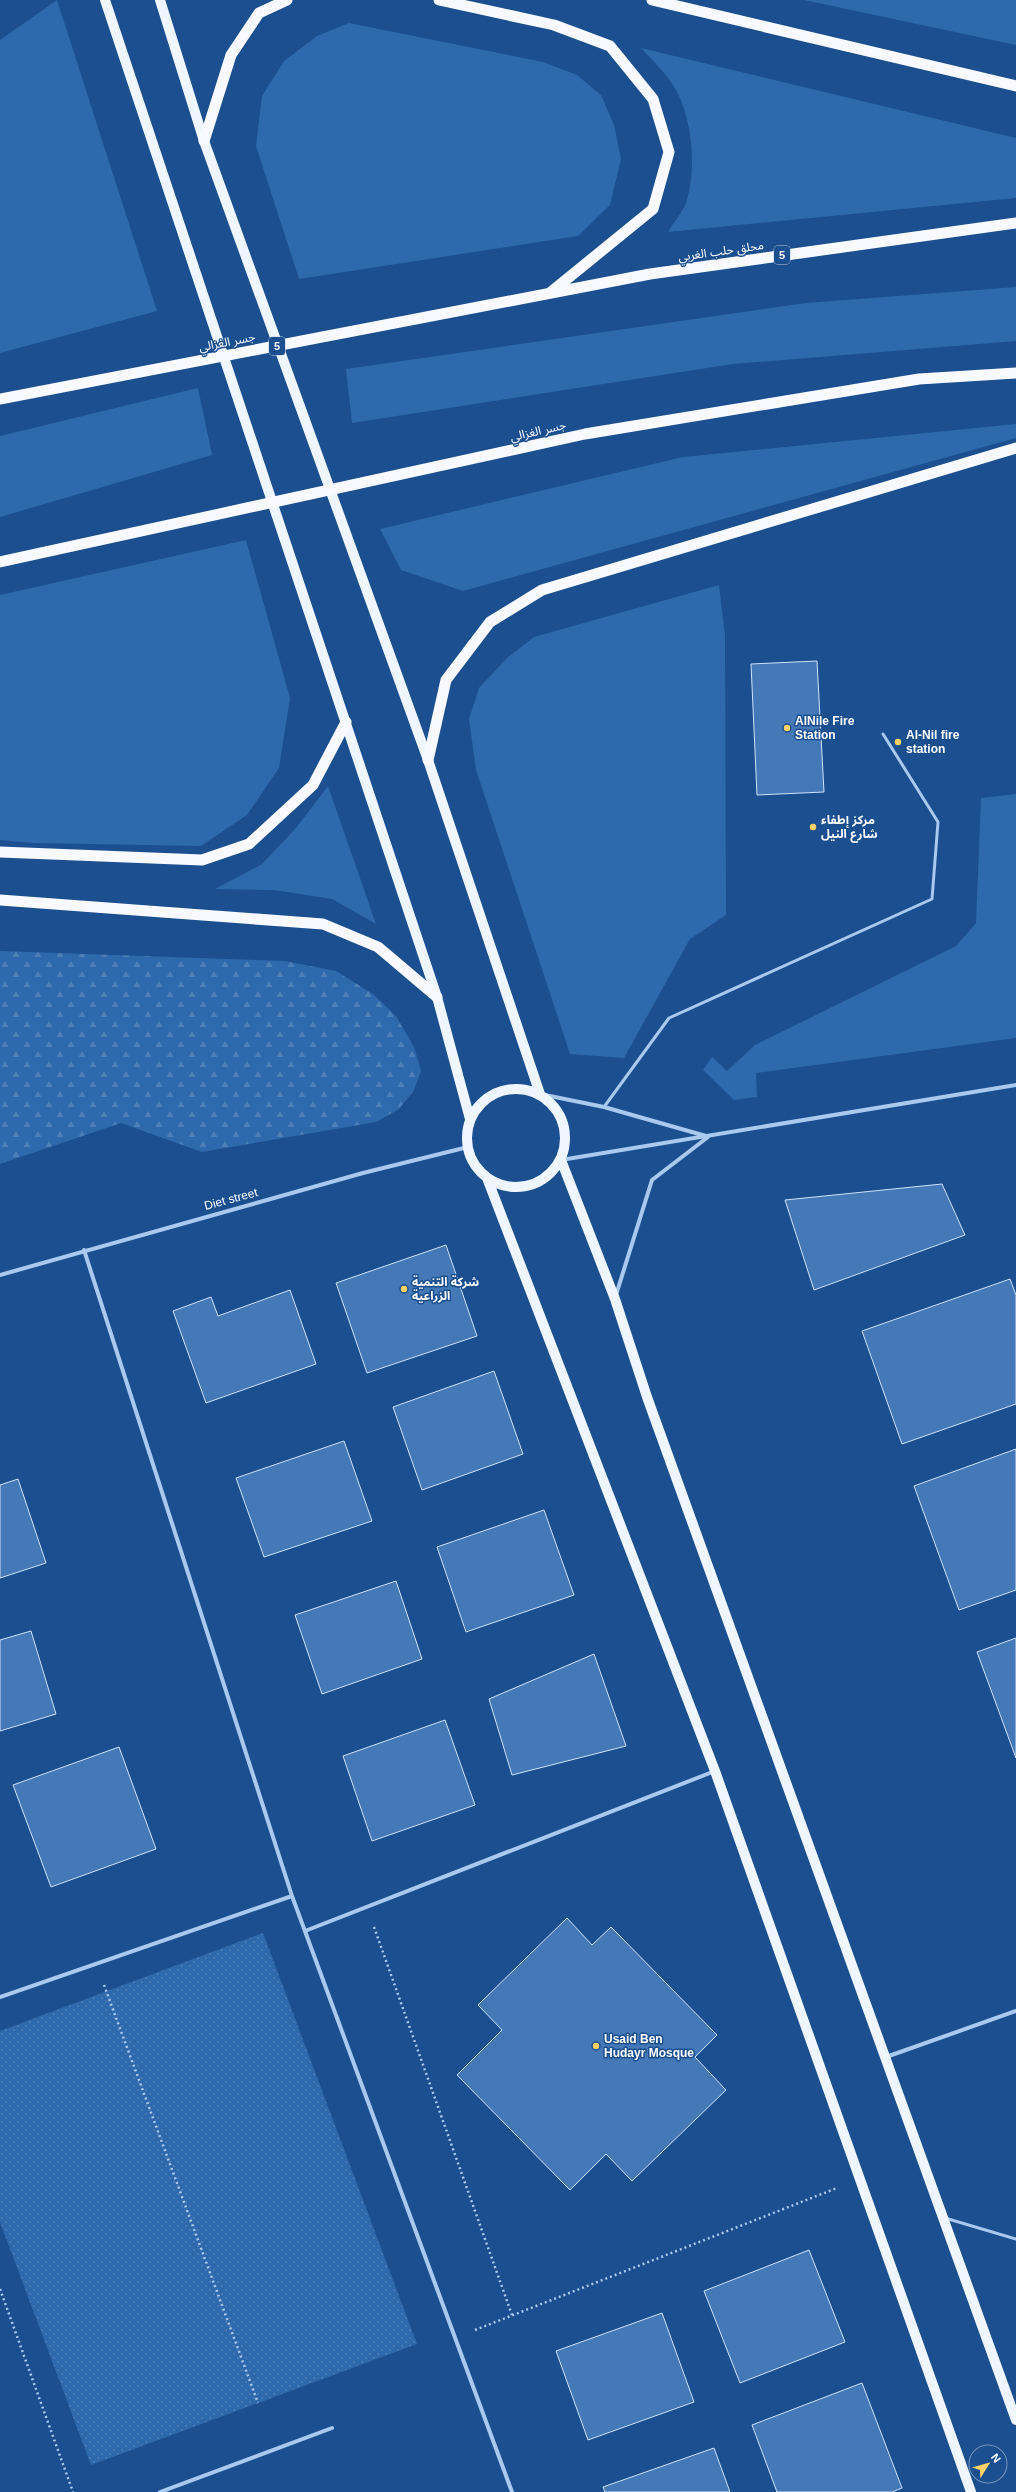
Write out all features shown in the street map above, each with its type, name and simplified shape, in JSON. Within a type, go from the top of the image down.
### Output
[{"type":"highway","points":[[204,141],[231,55],[259,13],[287,0]]},
{"type":"highway","points":[[439,0],[554,25],[610,46],[653,98],[669,152],[653,209],[549,293]]},
{"type":"highway","points":[[652,0],[1016,86]]},
{"type":"highway","name":"محلق حلب الغربي","points":[[549,293],[650,274],[1016,223]]},
{"type":"highway","name":"جسر الغزالي","points":[[2,399],[549,293]]},
{"type":"highway","name":"جسر الغزالي","points":[[0,562],[585,434],[919,379],[1016,373]]},
{"type":"highway","points":[[428,760],[446,680],[490,622],[542,590],[1016,448]]},
{"type":"highway","points":[[0,852],[202,860],[249,844],[313,785],[346,722]]},
{"type":"highway","points":[[0,900],[323,924],[378,947],[437,997]]},
{"type":"main road","points":[[105,0],[437,997],[470,1119]]},
{"type":"main road","points":[[160,0],[204,141],[428,760],[540,1094]]},
{"type":"main road","points":[[524,1088],[540,1094],[552,1103],[561,1116],[565,1130],[565,1145],[561,1160],[550,1174],[537,1183],[520,1188],[503,1186],[488,1178],[476,1167],[468,1147],[466,1137],[470,1119],[478,1106],[491,1095],[507,1089],[524,1088]]},
{"type":"main road","points":[[561,1160],[615,1299],[647,1397],[1016,2420]]},
{"type":"main road","points":[[488,1178],[715,1771],[971,2492]]},
{"type":"street","points":[[561,1160],[1016,1085]]},
{"type":"street","points":[[540,1094],[604,1107],[708,1136]]},
{"type":"street","points":[[615,1299],[652,1180],[708,1136]]},
{"type":"street","name":"Diet street","points":[[0,1275],[84,1250],[363,1173],[468,1147]]},
{"type":"street","points":[[84,1250],[292,1896],[512,2492]]},
{"type":"street","points":[[305,1931],[715,1771]]},
{"type":"street","points":[[0,1997],[292,1896]]},
{"type":"street","points":[[885,2057],[1016,2011]]},
{"type":"street","points":[[160,2492],[332,2428]]},
{"type":"lane","points":[[604,1107],[669,1018],[932,898],[938,822],[883,734]]},
{"type":"lane","points":[[943,2217],[1016,2239]]},
{"type":"path","points":[[367,1906],[512,2315]]},
{"type":"path","points":[[96,1964],[258,2403]]},
{"type":"path","points":[[455,2338],[860,2179]]},
{"type":"path","points":[[0,2289],[73,2492]]},
{"type":"green space","points":[[57,0],[157,311],[0,353],[0,40]]},
{"type":"green space","points":[[804,0],[1016,0],[1016,45]]},
{"type":"green space","points":[[349,23],[543,62],[577,75],[601,95],[614,125],[621,159],[610,205],[578,236],[299,279],[256,146],[262,96],[284,61],[317,36]]},
{"type":"green space","points":[[641,48],[1016,138],[1016,198],[668,232],[684,207],[689,191],[692,164],[690,136],[688,123],[677,91],[663,72]]},
{"type":"green space","points":[[1016,287],[1016,341],[733,364],[352,423],[346,369],[806,303]]},
{"type":"green space","points":[[198,388],[212,455],[0,517],[0,436]]},
{"type":"green space","points":[[1016,424],[1016,438],[463,591],[401,570],[380,529],[683,457]]},
{"type":"green space","points":[[246,540],[290,698],[279,768],[247,815],[201,846],[33,843],[0,840],[0,595]]},
{"type":"green space","points":[[719,585],[725,635],[726,915],[690,939],[624,1058],[570,1054],[476,770],[469,719],[479,688],[507,658],[534,637]]},
{"type":"green space","points":[[328,786],[376,924],[332,899],[274,890],[215,889],[262,864],[296,828]]},
{"type":"green space","points":[[1016,794],[1016,1038],[756,1073],[757,1097],[734,1100],[703,1070],[712,1057],[727,1071],[755,1045],[956,946],[976,923],[981,798]]},
{"type":"green space","points":[[0,951],[285,961],[336,971],[373,994],[396,1016],[414,1047],[421,1071],[414,1090],[399,1109],[376,1122],[202,1152],[121,1123],[0,1164]]},
{"type":"green space","points":[[263,1933],[417,2344],[91,2465],[0,2222],[0,2031]]},
{"type":"building","name":"AlNile Fire Station","points":[[817,661],[824,792],[757,795],[751,664]]},
{"type":"building","points":[[942,1184],[965,1235],[814,1290],[785,1200]]},
{"type":"building","points":[[446,1245],[477,1336],[367,1373],[336,1283]]},
{"type":"building","points":[[1010,1279],[1016,1295],[1016,1404],[902,1444],[862,1331]]},
{"type":"building","points":[[290,1290],[316,1364],[206,1403],[173,1311],[211,1297],[218,1316]]},
{"type":"building","points":[[494,1371],[523,1454],[422,1490],[393,1407]]},
{"type":"building","points":[[344,1441],[372,1521],[264,1557],[236,1478]]},
{"type":"building","points":[[1016,1449],[1016,1590],[959,1610],[914,1486]]},
{"type":"building","points":[[18,1479],[46,1563],[0,1578],[0,1485]]},
{"type":"building","points":[[544,1510],[574,1595],[466,1632],[437,1547]]},
{"type":"building","points":[[396,1581],[422,1659],[322,1694],[295,1615]]},
{"type":"building","points":[[31,1631],[56,1714],[0,1731],[0,1640]]},
{"type":"building","points":[[1016,1638],[1016,1758],[977,1652]]},
{"type":"building","points":[[594,1654],[626,1746],[512,1775],[489,1699]]},
{"type":"building","points":[[445,1720],[475,1805],[372,1841],[343,1756]]},
{"type":"building","points":[[119,1747],[156,1849],[51,1887],[13,1785]]},
{"type":"building","name":"Usaid Ben Hudayr Mosque","points":[[567,1918],[592,1945],[611,1927],[717,2035],[695,2057],[726,2090],[632,2181],[606,2154],[570,2190],[457,2075],[502,2030],[478,2005]]},
{"type":"building","points":[[809,2250],[845,2342],[740,2383],[704,2291]]},
{"type":"building","points":[[662,2313],[694,2402],[588,2440],[556,2351]]},
{"type":"building","points":[[862,2383],[902,2488],[892,2492],[777,2492],[752,2425]]},
{"type":"building","points":[[714,2448],[730,2492],[605,2492],[603,2487]]},
{"type":"place","name":"AlNile Fire Station","points":[[787,728]]},
{"type":"place","name":"Al-Nil fire station","points":[[898,742]]},
{"type":"place","name":"مركز إطفاء شارع النيل","points":[[813,827]]},
{"type":"place","name":"شركة التنمية الزراعية","points":[[404,1289]]},
{"type":"place","name":"Usaid Ben Hudayr Mosque","points":[[596,2046]]}]
